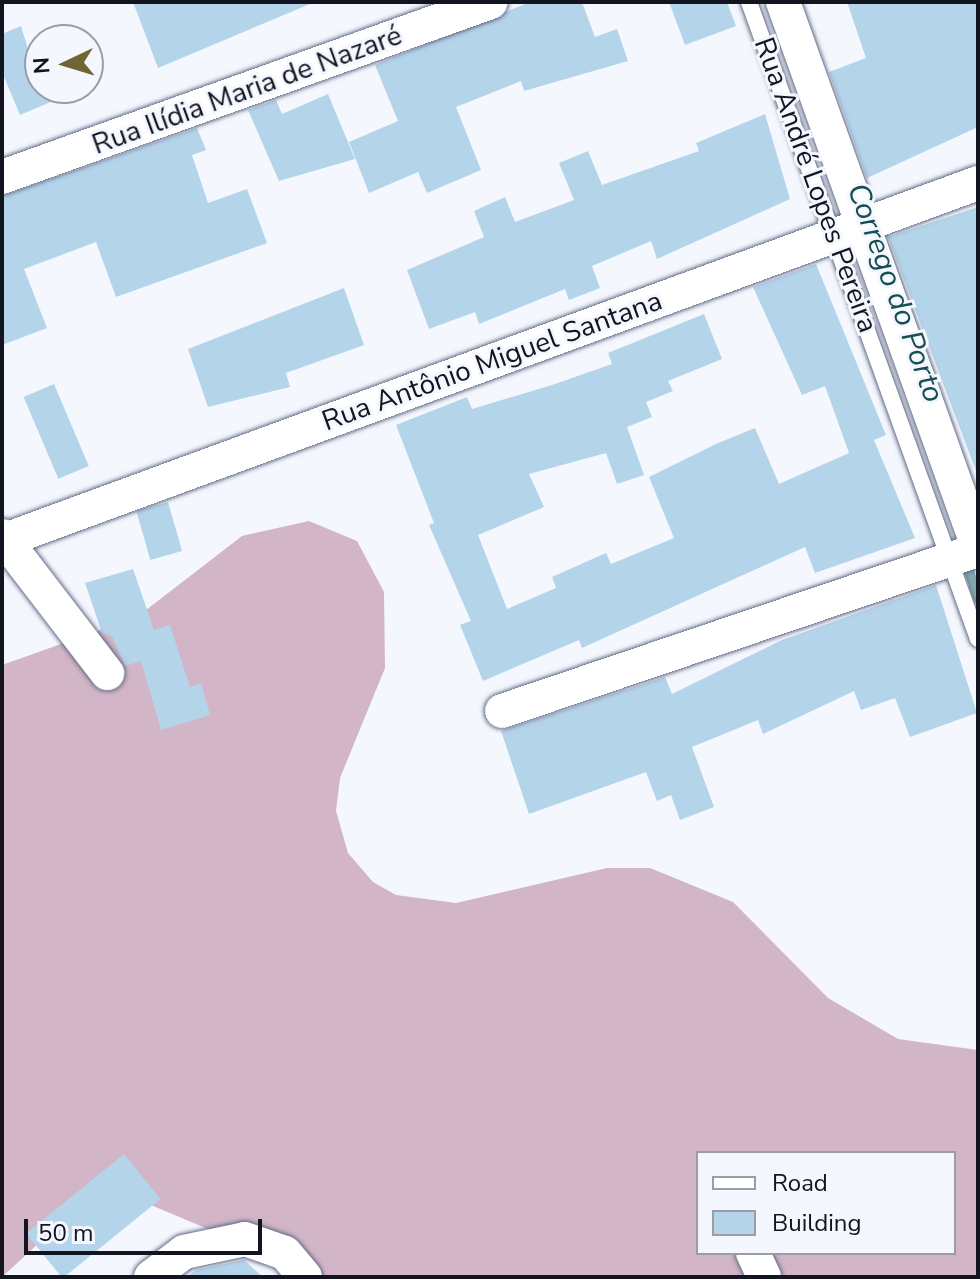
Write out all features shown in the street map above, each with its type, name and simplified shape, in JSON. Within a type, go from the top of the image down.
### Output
[{"type":"street","name":"Rua Ilídia Maria de Nazaré","points":[[2,177],[491,2]]},
{"type":"street","name":"Rua André Lopes Pereira","points":[[783,2],[849,230],[970,552]]},
{"type":"street","name":"Rua Antônio Miguel Santana","points":[[4,538],[978,183]]},
{"type":"street","points":[[4,538],[107,673]]},
{"type":"street","points":[[502,711],[970,552]]},
{"type":"street","points":[[151,1277],[184,1252],[218,1241],[267,1243],[305,1277]]},
{"type":"street","points":[[754,1255],[764,1277]]},
{"type":"lane","name":"Rua André Lopes Pereira","points":[[749,2],[849,230]]},
{"type":"lane","name":"Rua André Lopes Pereira","points":[[970,552],[978,639]]},
{"type":"shaded area","points":[[309,521],[357,541],[384,592],[385,668],[340,778],[336,811],[348,853],[373,882],[396,895],[456,903],[607,868],[650,868],[733,902],[828,998],[898,1039],[978,1050],[978,1277],[292,1277],[255,1249],[132,1197],[63,1221],[2,1277],[2,665],[137,617],[242,536]]},
{"type":"building","points":[[133,2],[310,2],[310,4],[158,68]]},
{"type":"building","points":[[530,2],[582,2],[595,37],[617,29],[628,61],[524,91],[521,81],[456,107],[481,170],[427,193],[418,172],[369,193],[349,142],[398,121],[375,65]]},
{"type":"building","points":[[669,2],[727,2],[736,26],[685,45]]},
{"type":"building","points":[[847,2],[978,2],[978,127],[867,178],[829,72],[866,58]]},
{"type":"building","points":[[21,26],[24,36],[24,104],[46,104],[20,115],[2,72],[2,34]]},
{"type":"building","points":[[328,94],[355,159],[279,181],[248,110],[276,100],[282,114]]},
{"type":"building","points":[[765,114],[790,199],[657,259],[651,241],[592,266],[600,288],[569,300],[565,289],[479,324],[475,312],[429,329],[407,270],[484,237],[474,211],[505,197],[515,222],[574,200],[559,163],[588,151],[602,185],[699,151],[696,143]]},
{"type":"building","points":[[197,128],[206,150],[192,155],[208,203],[247,189],[267,243],[116,297],[96,242],[24,269],[47,328],[2,345],[2,196]]},
{"type":"building","points":[[978,207],[978,476],[888,237]]},
{"type":"building","points":[[816,264],[886,435],[874,440],[915,538],[815,573],[805,547],[582,648],[579,640],[483,681],[460,625],[471,621],[429,525],[434,523],[396,425],[467,397],[472,409],[612,364],[608,353],[704,314],[722,359],[668,381],[673,391],[646,402],[652,417],[627,427],[644,475],[617,484],[606,453],[529,474],[544,507],[478,535],[507,609],[556,588],[552,577],[606,553],[611,564],[674,538],[649,477],[716,444],[755,428],[779,484],[849,453],[825,386],[802,395],[753,287]]},
{"type":"building","points":[[344,288],[364,345],[286,373],[290,387],[208,407],[188,349]]},
{"type":"building","points":[[54,384],[89,466],[58,479],[24,397]]},
{"type":"building","points":[[168,502],[182,551],[150,560],[136,511]]},
{"type":"building","points":[[133,569],[154,630],[170,625],[190,687],[201,683],[210,715],[161,730],[141,661],[125,666],[112,636],[102,633],[85,583]]},
{"type":"building","points":[[936,585],[977,713],[910,737],[895,698],[861,710],[854,691],[763,734],[758,720],[692,747],[714,807],[680,820],[671,795],[657,801],[646,772],[529,814],[501,731],[665,677],[672,694],[782,640]]},
{"type":"building","points":[[124,1154],[161,1199],[64,1277],[26,1233]]},
{"type":"building","points":[[244,1260],[263,1277],[187,1277],[196,1270]]},
{"type":"waterway","name":"Corrego do Porto","points":[[966,561],[978,599]]}]
